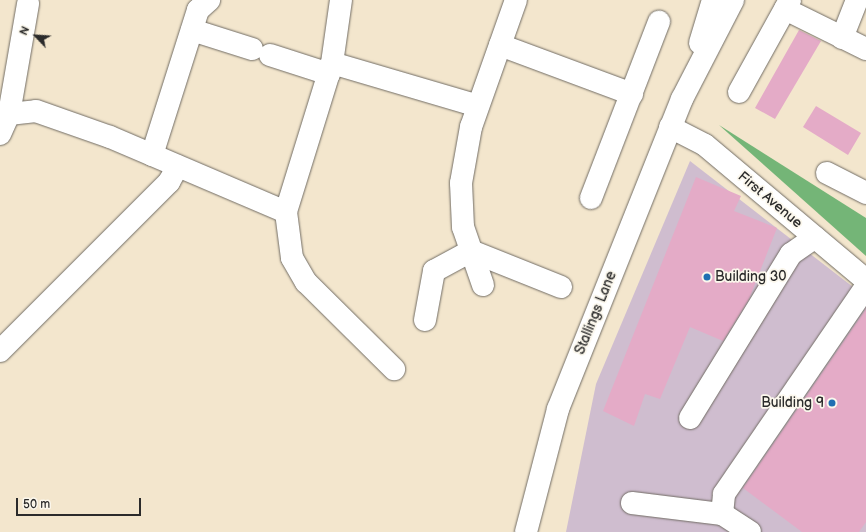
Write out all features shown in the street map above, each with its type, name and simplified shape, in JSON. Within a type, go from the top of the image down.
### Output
[{"type":"street","points":[[152,155],[198,10],[209,0]]},
{"type":"street","points":[[341,0],[331,68],[286,212],[292,258],[306,282],[394,369]]},
{"type":"street","points":[[483,285],[463,227],[461,183],[478,106],[516,0]]},
{"type":"street","points":[[682,99],[713,0]]},
{"type":"street","points":[[682,99],[733,0]]},
{"type":"street","points":[[842,38],[857,0]]},
{"type":"street","points":[[0,134],[9,114],[28,4]]},
{"type":"street","points":[[739,92],[787,5],[842,38],[866,49]]},
{"type":"street","points":[[592,198],[659,22]]},
{"type":"street","points":[[192,30],[261,52],[331,68],[478,106]]},
{"type":"street","points":[[500,45],[632,94]]},
{"type":"street","name":"Stallings Lane","points":[[526,532],[558,409],[682,99]]},
{"type":"street","points":[[9,114],[36,111],[152,155],[286,212]]},
{"type":"street","name":"First Avenue","points":[[670,126],[705,145],[866,280]]},
{"type":"street","points":[[0,351],[169,182],[178,166]]},
{"type":"street","points":[[827,173],[864,187]]},
{"type":"street","points":[[690,418],[791,254],[815,237]]},
{"type":"street","points":[[471,251],[561,287]]},
{"type":"street","points":[[425,320],[434,271],[471,251]]},
{"type":"street","points":[[722,514],[724,494],[866,287]]},
{"type":"street","points":[[632,503],[722,514],[750,532]]},
{"type":"shaded area","points":[[690,161],[866,297],[866,532],[566,532],[596,384]]},
{"type":"green space","points":[[719,125],[866,218],[866,256]]},
{"type":"building","points":[[799,30],[821,41],[775,119],[755,108]]},
{"type":"building","points":[[816,106],[861,133],[848,155],[803,127]]},
{"type":"building","name":"Building 30","points":[[696,177],[741,196],[734,211],[777,228],[749,299],[723,341],[690,327],[660,399],[645,394],[634,426],[603,411]]},
{"type":"building","name":"Building 9","points":[[866,309],[866,522],[859,532],[802,532],[743,488]]},
{"type":"place","name":"Building 30","points":[[707,277]]},
{"type":"place","name":"Building 9","points":[[832,403]]}]
